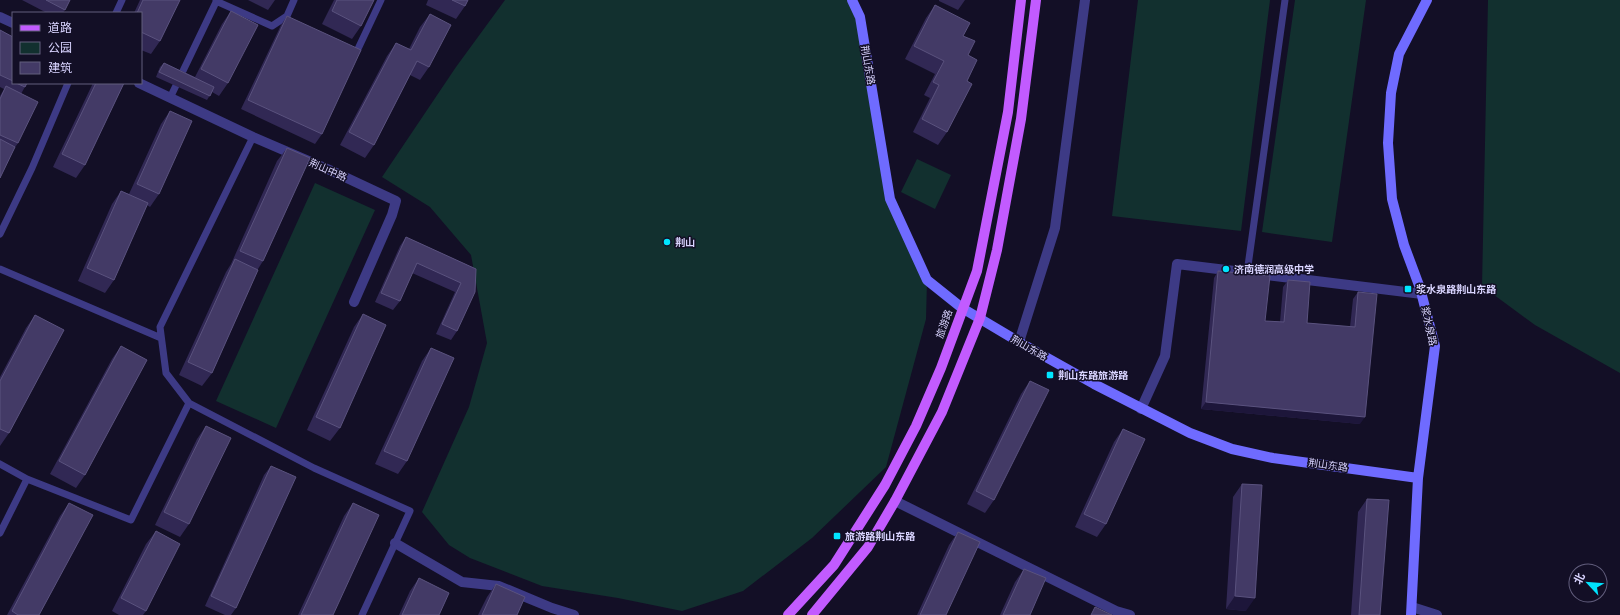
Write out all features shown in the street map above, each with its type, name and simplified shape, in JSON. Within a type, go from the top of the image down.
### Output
[{"type":"main road","name":"旅游路","points":[[788,615],[834,565],[885,485],[916,426],[941,368],[977,270],[1006,120],[1021,0]]},
{"type":"main road","points":[[812,615],[868,548],[895,501],[942,412],[980,318],[997,250],[1021,119],[1036,0]]},
{"type":"street","name":"荆山东路","points":[[852,0],[860,17],[890,199],[927,280],[962,308],[1020,342],[1094,384],[1190,433],[1232,449],[1273,458],[1418,478]]},
{"type":"street","points":[[1020,342],[1056,228],[1085,0]]},
{"type":"street","name":"浆水泉路","points":[[1412,611],[1418,478],[1435,346],[1422,294],[1404,245],[1392,199],[1388,143],[1390,93],[1399,54],[1427,0]]},
{"type":"street","points":[[0,17],[12,23]]},
{"type":"street","name":"荆山中路","points":[[141,84],[253,137],[396,201],[392,215],[354,302]]},
{"type":"street","points":[[1141,409],[1165,356],[1178,264],[1422,294]]},
{"type":"street","points":[[895,501],[1116,611],[1130,615]]},
{"type":"street","points":[[395,543],[462,582],[499,586],[552,608],[574,615]]},
{"type":"street","points":[[1412,611],[1437,615]]},
{"type":"lane","points":[[116,12],[122,0]]},
{"type":"lane","points":[[170,98],[216,1],[272,26],[287,16],[294,0]]},
{"type":"lane","points":[[357,51],[381,0]]},
{"type":"lane","points":[[1247,272],[1285,0]]},
{"type":"lane","points":[[0,234],[32,168],[68,84]]},
{"type":"lane","points":[[253,137],[160,327],[166,374],[189,403],[314,468],[410,511],[362,615]]},
{"type":"lane","points":[[0,269],[161,338]]},
{"type":"lane","points":[[0,464],[27,479],[131,520],[189,403]]},
{"type":"lane","points":[[0,533],[27,479]]},
{"type":"green space","points":[[505,0],[852,0],[890,199],[927,280],[926,319],[886,467],[812,538],[743,591],[682,611],[618,598],[542,586],[470,558],[449,545],[422,512],[469,407],[487,343],[471,255],[430,207],[382,177],[456,67]]},
{"type":"green space","points":[[1138,0],[1270,0],[1241,231],[1112,216]]},
{"type":"green space","points":[[1295,0],[1366,0],[1332,242],[1262,232]]},
{"type":"green space","points":[[1488,0],[1620,0],[1620,373],[1535,325],[1482,286]]},
{"type":"green space","points":[[917,159],[951,175],[935,209],[901,192]]},
{"type":"green space","points":[[315,183],[375,210],[276,428],[216,401]]},
{"type":"building","points":[[46,0],[70,0],[65,10]]},
{"type":"building","points":[[143,0],[180,0],[160,41],[142,32],[142,12],[137,12]]},
{"type":"building","points":[[337,0],[374,0],[361,26],[332,11]]},
{"type":"building","points":[[452,0],[468,0],[465,6]]},
{"type":"building","points":[[935,5],[970,23],[963,36],[975,41],[968,55],[977,60],[967,81],[972,84],[947,132],[922,119],[939,85],[933,82],[944,61],[914,46]]},
{"type":"building","points":[[231,11],[258,25],[228,83],[201,69]]},
{"type":"building","points":[[430,14],[451,25],[429,67],[417,61],[374,145],[349,132],[396,43],[411,50]]},
{"type":"building","points":[[287,16],[361,50],[322,134],[248,100]]},
{"type":"building","points":[[0,30],[12,36],[12,81],[0,75]]},
{"type":"building","points":[[164,63],[214,87],[210,96],[159,72]]},
{"type":"building","points":[[18,84],[26,84],[25,87]]},
{"type":"building","points":[[96,84],[124,84],[85,165],[62,154]]},
{"type":"building","points":[[6,86],[38,102],[18,143],[0,135],[0,99]]},
{"type":"building","points":[[170,111],[192,121],[159,194],[137,184]]},
{"type":"building","points":[[0,139],[15,147],[0,178]]},
{"type":"building","points":[[287,148],[310,158],[263,261],[240,251]]},
{"type":"building","points":[[121,191],[148,203],[114,280],[87,268]]},
{"type":"building","points":[[406,237],[476,269],[475,292],[457,331],[442,324],[461,283],[417,263],[400,301],[381,293]]},
{"type":"building","points":[[235,259],[258,270],[212,373],[188,362]]},
{"type":"building","points":[[1218,271],[1270,276],[1265,321],[1284,322],[1288,280],[1310,282],[1307,323],[1355,327],[1358,292],[1377,294],[1365,417],[1206,402]]},
{"type":"building","points":[[363,314],[386,325],[340,428],[316,417]]},
{"type":"building","points":[[35,315],[64,330],[9,433],[0,429],[0,381]]},
{"type":"building","points":[[121,346],[147,360],[85,475],[59,461]]},
{"type":"building","points":[[431,348],[454,358],[407,461],[384,451]]},
{"type":"building","points":[[1030,381],[1049,390],[994,500],[976,491]]},
{"type":"building","points":[[206,426],[231,438],[189,524],[164,512]]},
{"type":"building","points":[[1123,429],[1145,439],[1106,524],[1084,514]]},
{"type":"building","points":[[271,466],[296,477],[236,608],[211,596]]},
{"type":"building","points":[[1242,484],[1262,485],[1255,598],[1235,596]]},
{"type":"building","points":[[1367,499],[1389,500],[1380,615],[1359,615]]},
{"type":"building","points":[[69,503],[93,515],[39,615],[18,615],[12,611]]},
{"type":"building","points":[[353,503],[379,515],[333,615],[301,615]]},
{"type":"building","points":[[156,531],[180,544],[146,611],[121,598]]},
{"type":"building","points":[[958,532],[980,542],[946,615],[920,615]]},
{"type":"building","points":[[1024,569],[1046,578],[1030,615],[1003,615]]},
{"type":"building","points":[[419,578],[449,593],[439,615],[402,615]]},
{"type":"building","points":[[496,584],[525,597],[517,615],[482,615]]},
{"type":"building","points":[[1095,607],[1112,615],[1091,615]]},
{"type":"place","name":"荆山","points":[[667,242]]},
{"type":"place","name":"济南德润高级中学","points":[[1226,269]]},
{"type":"place","name":"浆水泉路荆山东路","points":[[1408,289]]},
{"type":"place","name":"荆山东路旅游路","points":[[1050,375]]},
{"type":"place","name":"旅游路荆山东路","points":[[837,536]]}]
